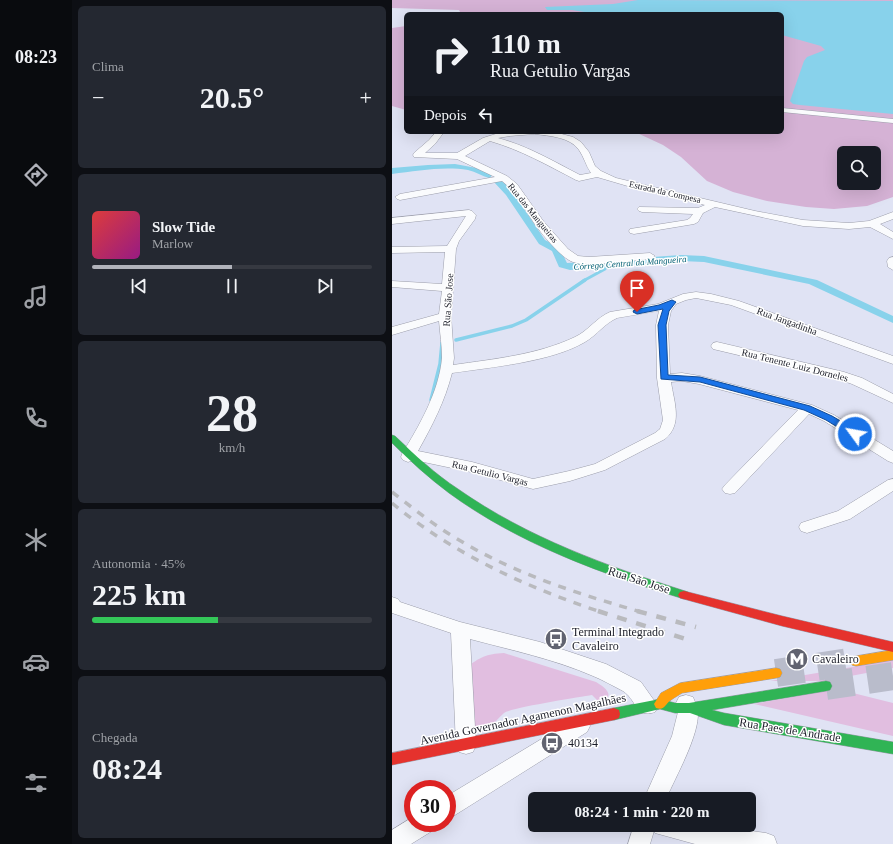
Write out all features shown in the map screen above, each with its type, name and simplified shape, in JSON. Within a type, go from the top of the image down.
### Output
[{"type":"street","points":[[784,110],[893,121]]},
{"type":"street","name":"Rua das Mangueiras","points":[[438,134],[432,142],[417,155],[459,156],[504,178],[514,186],[540,224],[570,257],[581,260],[650,256]]},
{"type":"street","points":[[459,156],[488,138],[507,134]]},
{"type":"street","points":[[488,138],[508,143],[528,151],[579,178],[597,174],[589,165],[579,144],[558,135],[547,134]]},
{"type":"street","name":"Estrada da Compesa","points":[[597,174],[624,182],[765,216],[810,223],[845,225],[872,224],[893,215]]},
{"type":"street","points":[[392,221],[409,219],[396,196],[504,178]]},
{"type":"street","points":[[642,209],[699,211],[715,204]]},
{"type":"street","points":[[634,231],[690,222],[694,220],[699,211]]},
{"type":"street","name":"Rua São Jose","points":[[409,219],[469,213],[470,219],[454,241],[451,249],[446,316],[448,358],[442,388],[432,413],[409,455]]},
{"type":"street","points":[[872,224],[893,236]]},
{"type":"street","points":[[392,250],[451,249]]},
{"type":"street","points":[[893,260],[893,268]]},
{"type":"street","points":[[392,284],[448,288]]},
{"type":"street","name":"Rua Jangadinha","points":[[446,370],[514,360],[560,348],[582,339],[607,318],[614,315],[650,310],[696,295],[735,303],[893,360]]},
{"type":"street","name":"Rua Getulio Vargas","points":[[409,455],[472,467],[533,484],[584,472],[613,461],[660,436],[666,431],[670,420],[664,378],[662,325],[665,311],[675,301]]},
{"type":"street","points":[[392,331],[446,316]]},
{"type":"street","name":"Rua Tenente Luiz Dorneles","points":[[717,346],[839,375],[857,381],[893,399]]},
{"type":"street","points":[[664,378],[682,377],[700,380],[807,408],[829,418],[893,458]]},
{"type":"street","points":[[730,489],[807,408]]},
{"type":"street","name":"Rua São Jose","points":[[392,438],[409,455],[452,491],[517,531],[603,568],[706,600],[893,647]]},
{"type":"street","points":[[807,527],[844,515],[893,484]]},
{"type":"street","points":[[393,606],[460,629],[540,650],[599,670],[634,688],[654,705],[680,688],[776,673]]},
{"type":"street","points":[[460,629],[466,745]]},
{"type":"street","points":[[856,661],[893,655]]},
{"type":"street","name":"Avenida Governador Agamenon Magalhães","points":[[392,759],[466,745],[598,715],[654,705],[689,708],[826,686]]},
{"type":"street","points":[[658,792],[687,726],[689,708],[680,688]]},
{"type":"street","name":"Rua Paes de Andrade","points":[[689,708],[724,719],[893,748]]},
{"type":"street","points":[[456,802],[598,715]]},
{"type":"street","points":[[392,843],[410,832]]},
{"type":"street","points":[[639,844],[643,832]]},
{"type":"street","points":[[690,832],[762,844]]},
{"type":"shaded area","points":[[392,0],[893,0],[893,197],[867,206],[834,209],[806,207],[767,201],[733,192],[707,181],[681,157],[663,145],[639,134],[784,134],[784,12],[460,12],[459,10],[392,8]]},
{"type":"shaded area","points":[[404,26],[404,109],[392,106],[392,28]]},
{"type":"shaded area","points":[[504,653],[596,682],[605,688],[608,693],[608,697],[604,700],[598,701],[592,695],[518,708],[504,713],[487,728],[483,729],[474,726],[466,668],[475,661],[484,657],[492,654]]},
{"type":"shaded area","points":[[893,660],[893,668],[824,681],[770,681]]},
{"type":"shaded area","points":[[837,689],[893,703],[893,736],[754,704]]},
{"type":"water","points":[[638,0],[893,1],[893,114],[793,104],[790,101],[804,61],[807,57],[825,50],[821,46],[784,36],[784,12],[584,12],[572,10],[547,10],[545,7],[613,4]]},
{"type":"waterway","name":"Córrego Central da Mangueira","points":[[392,171],[455,166],[479,170],[489,175]]},
{"type":"waterway","name":"Córrego Central da Mangueira","points":[[496,179],[509,193],[542,242],[556,249],[563,265],[570,267],[681,258],[704,259],[813,282],[893,320]]},
{"type":"waterway","points":[[583,281],[605,269],[607,264]]},
{"type":"waterway","points":[[456,340],[512,326],[526,320],[585,280]]},
{"type":"waterway","points":[[431,400],[440,364],[442,343]]},
{"type":"tunnel","points":[[776,673],[856,661]]},
{"type":"tunnel","points":[[826,686],[893,676]]},
{"type":"railway","points":[[392,492],[450,535],[502,563],[548,582],[641,612]]},
{"type":"railway","points":[[392,503],[440,538],[491,567],[545,592],[600,612]]},
{"type":"railway","points":[[637,611],[696,627]]},
{"type":"railway","points":[[600,612],[692,641]]},
{"type":"traffic: fast","points":[[392,438],[421,466],[454,491],[489,514],[527,535],[606,569],[684,595]]},
{"type":"traffic: fast","points":[[614,714],[660,704],[675,708],[689,708],[826,686]]},
{"type":"traffic: fast","points":[[695,710],[724,719],[893,748]]},
{"type":"traffic: slow","points":[[856,661],[893,655]]},
{"type":"traffic: slow","points":[[660,704],[665,697],[680,688],[776,673]]},
{"type":"traffic: jam","points":[[684,595],[782,621],[893,647]]},
{"type":"traffic: jam","points":[[392,759],[614,714]]},
{"type":"place","name":"Terminal Integrado Cavaleiro","points":[[556,639]]},
{"type":"place","name":"Cavaleiro","points":[[797,659]]},
{"type":"place","name":"40134","points":[[552,743]]},
{"type":"route","points":[[637,312],[661,307],[672,302],[665,311],[662,325],[664,378],[682,377],[700,380],[807,408],[829,418],[855,434]]}]
